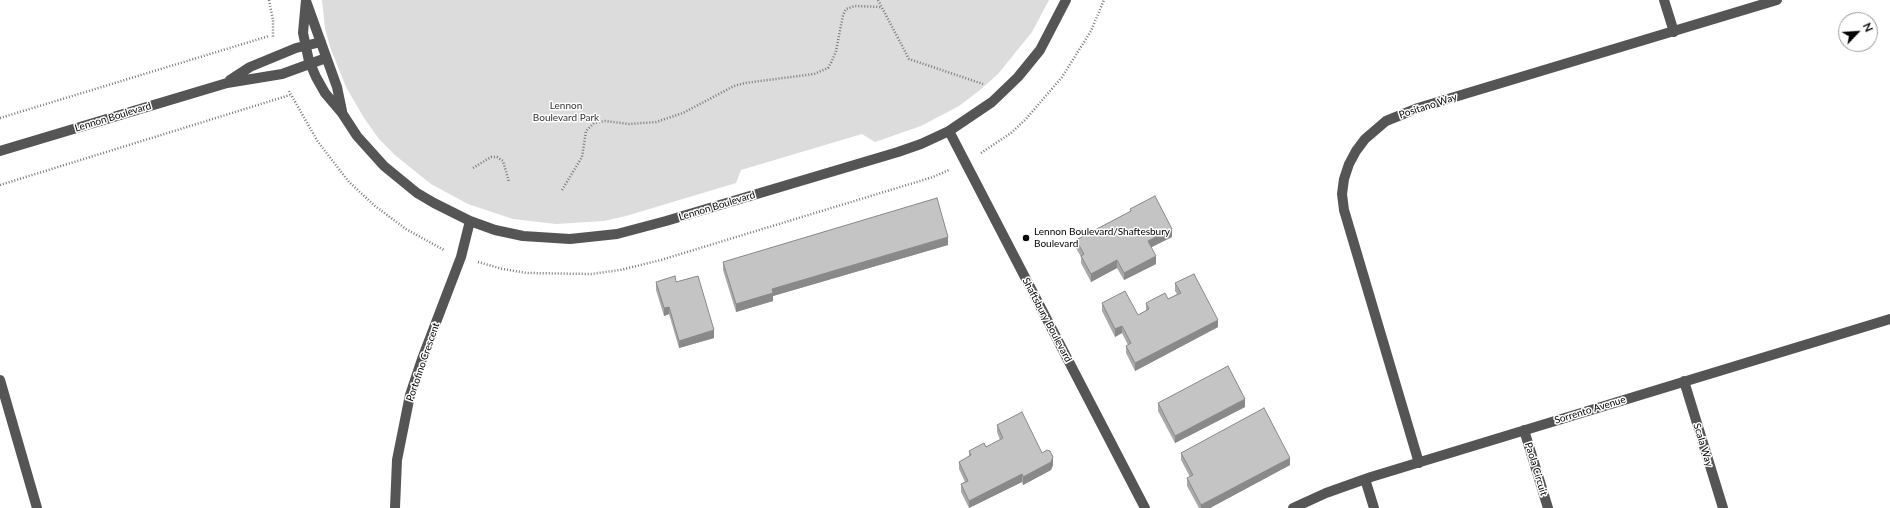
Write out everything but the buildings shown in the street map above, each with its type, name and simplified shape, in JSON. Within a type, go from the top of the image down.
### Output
[{"type":"street","name":"Lennon Boulevard","points":[[306,0],[303,32],[310,64],[325,93],[371,152],[398,178],[434,204],[470,221],[495,230],[543,239],[589,238],[617,234],[666,222],[921,144],[949,131],[976,114],[1005,91],[1040,50],[1066,0]]},
{"type":"street","name":"Lennon Boulevard","points":[[306,0],[337,87],[342,113]]},
{"type":"street","points":[[1664,0],[1674,32]]},
{"type":"street","name":"Positano Way","points":[[1419,463],[1344,210],[1342,194],[1344,179],[1349,164],[1356,151],[1375,130],[1386,121],[1405,112],[1777,0]]},
{"type":"street","name":"Lennon Boulevard","points":[[226,82],[250,67],[305,46],[321,42]]},
{"type":"street","name":"Lennon Boulevard","points":[[0,151],[226,82],[282,74],[326,58]]},
{"type":"street","name":"Shaftsbury Boulevard","points":[[949,131],[964,163],[1145,508]]},
{"type":"street","name":"Portofino Crescent","points":[[395,508],[397,460],[410,395],[422,359],[461,257],[470,221]]},
{"type":"street","name":"Sorrento Avenue","points":[[1293,508],[1326,493],[1365,479],[1890,319]]},
{"type":"street","points":[[0,380],[37,508]]},
{"type":"street","name":"Scala Way","points":[[1684,381],[1722,508]]},
{"type":"street","name":"Paola Circuit","points":[[1524,430],[1548,508]]},
{"type":"street","points":[[1365,479],[1374,508]]},
{"type":"path","points":[[269,0],[273,20],[272,36],[277,57]]},
{"type":"path","points":[[878,0],[909,59],[1005,91]]},
{"type":"path","points":[[282,74],[290,96],[318,142],[349,182],[375,206],[406,230],[433,245],[461,257],[503,269],[527,273],[591,274],[620,270],[660,260],[933,177],[964,163],[1011,133],[1047,95],[1075,58],[1091,31],[1104,0]]},
{"type":"path","points":[[562,190],[582,157],[586,131],[594,123],[605,121],[629,124],[656,122],[683,113],[734,86],[814,74],[828,68],[832,61],[838,45],[843,15],[846,9],[855,6],[882,7]]},
{"type":"path","points":[[0,118],[272,36]]},
{"type":"path","points":[[0,185],[290,96]]},
{"type":"path","points":[[473,168],[490,157],[497,157],[503,161],[509,182]]},
{"type":"green space","name":"Lennon Boulevard Park","points":[[322,0],[1049,0],[1032,32],[998,74],[959,106],[921,126],[875,142],[862,134],[741,170],[736,183],[626,216],[604,221],[556,224],[513,219],[468,204],[431,184],[396,156],[379,139],[364,118],[346,87],[330,47],[325,28]]},
{"type":"place","name":"Lennon Boulevard/Shaftesbury Boulevard","points":[[1026,238]]}]
